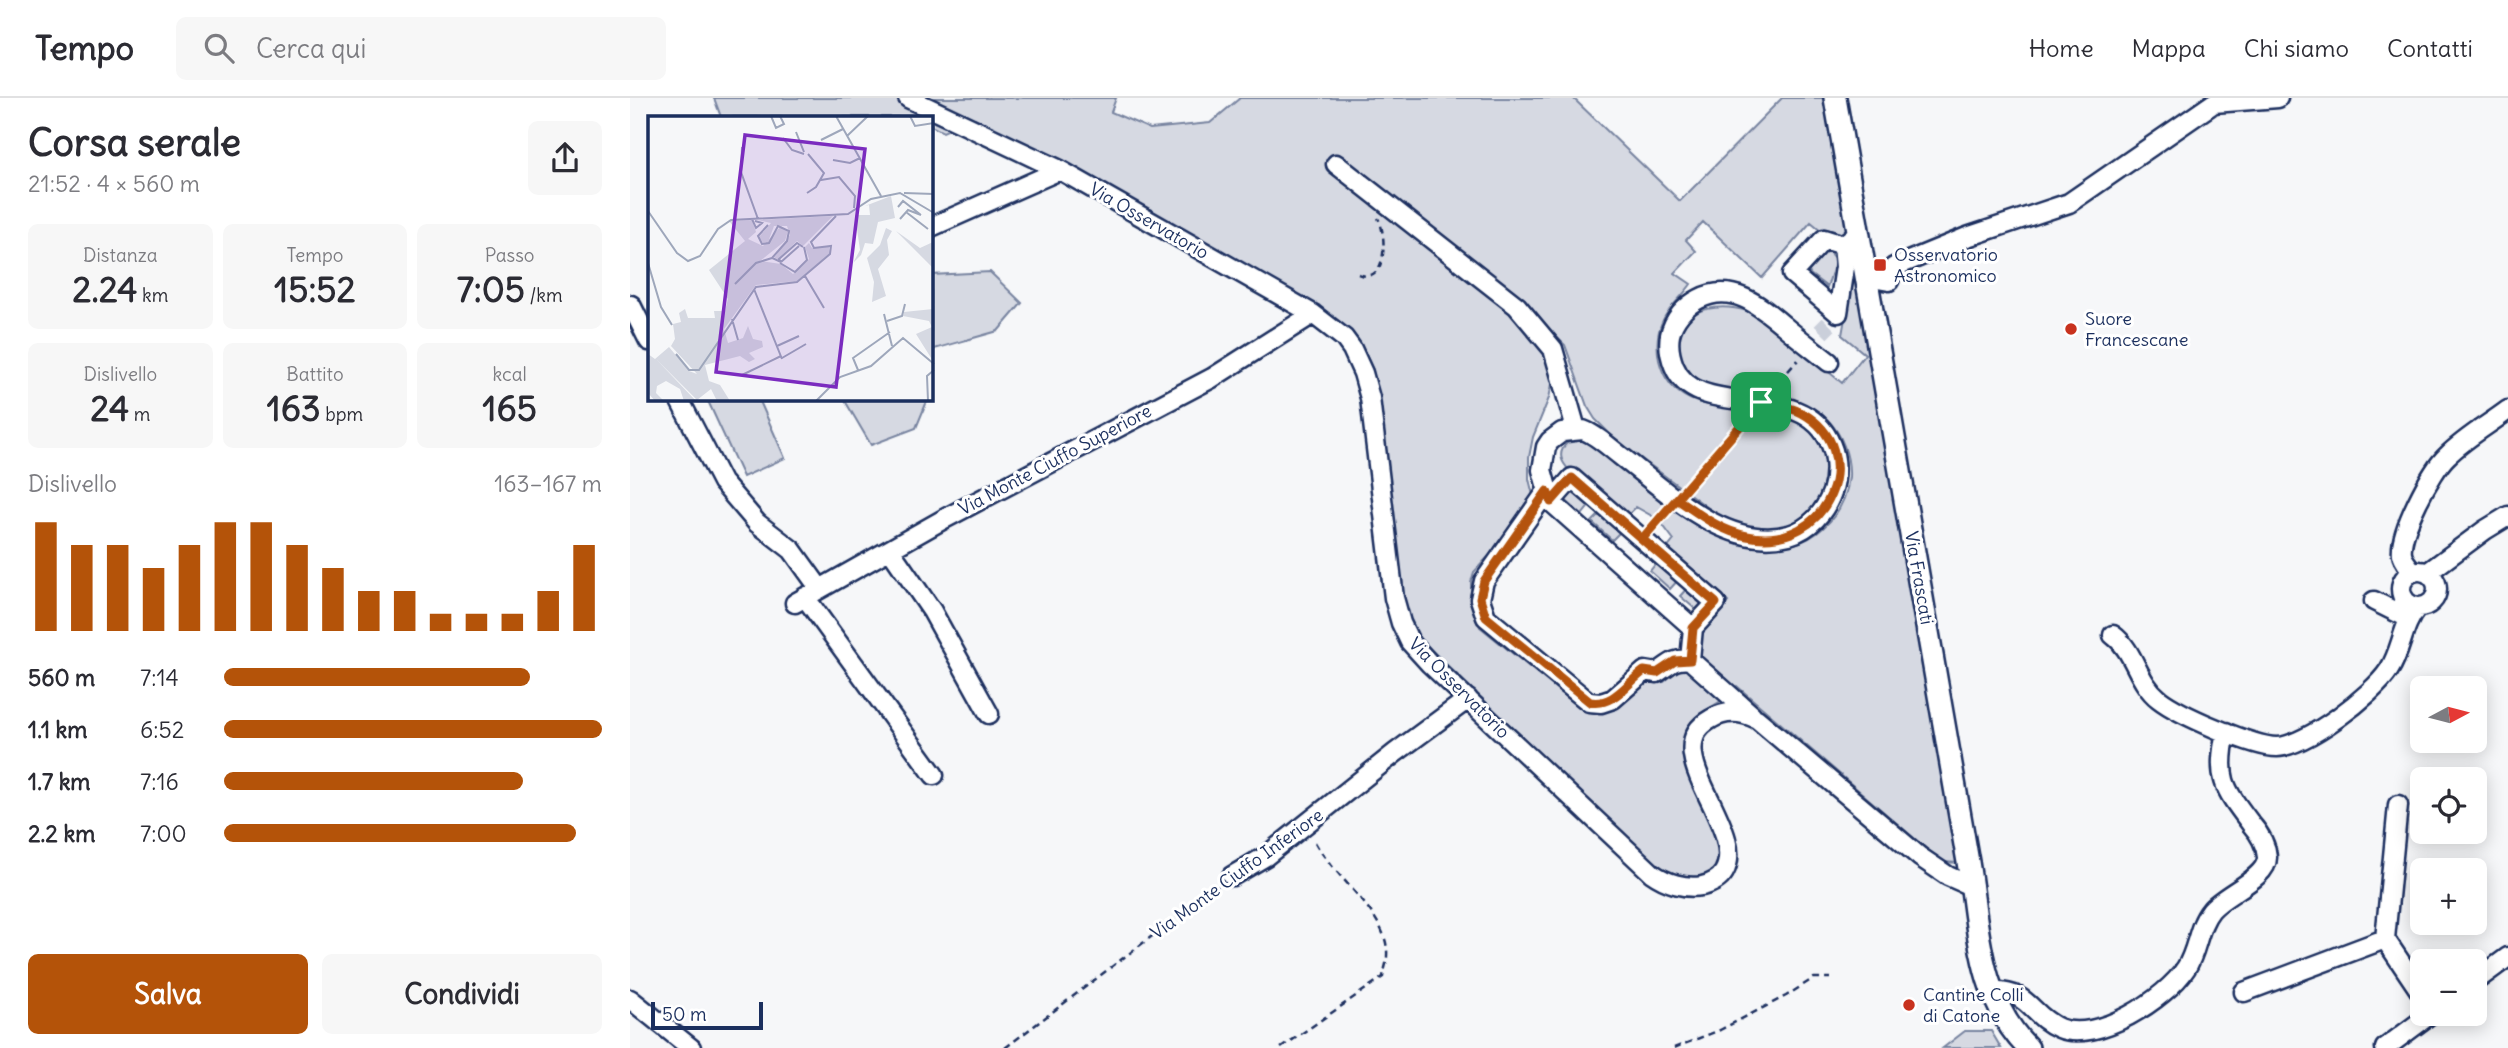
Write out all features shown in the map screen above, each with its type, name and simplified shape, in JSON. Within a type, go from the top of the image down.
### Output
[{"type":"main road","name":"Via Frascati","points":[[1835,98],[1851,239],[1866,277],[1973,887],[1982,955],[1992,992],[2008,1026],[2028,1048]]},
{"type":"street","name":"Via Osservatorio","points":[[908,98],[1060,170],[1313,314],[1344,338],[1358,360],[1367,385],[1382,488],[1390,580],[1401,623],[1410,642],[1652,873],[1664,880],[1685,886],[1704,886],[1716,880],[1725,870],[1729,856],[1725,833],[1695,763],[1693,746],[1697,733],[1708,721],[1726,713],[1742,713],[1757,719]]},
{"type":"street","points":[[1866,277],[1889,281],[1894,267],[1967,237],[2069,203],[2214,103],[2278,98]]},
{"type":"street","points":[[1336,164],[1517,306],[1553,349],[1576,429]]},
{"type":"street","points":[[933,226],[1060,170]]},
{"type":"street","points":[[1809,346],[1830,323],[1851,239],[1824,239],[1792,274],[1830,323]]},
{"type":"street","points":[[1693,628],[1549,497],[1542,462],[1546,447],[1556,436],[1576,429],[1588,432],[1677,499],[1723,528],[1756,538],[1793,533],[1811,524],[1832,492],[1834,453],[1828,438],[1819,426],[1802,413],[1782,406],[1704,393],[1682,380],[1675,369],[1669,345],[1672,327],[1683,311],[1698,299],[1713,294],[1731,293],[1757,302],[1829,362]]},
{"type":"street","points":[[631,305],[648,339]]},
{"type":"street","name":"Via Monte Ciuffo Superiore","points":[[807,596],[944,519],[1212,378],[1313,314]]},
{"type":"street","points":[[680,401],[722,482],[757,523],[792,550],[807,596],[934,775]]},
{"type":"street","points":[[2113,635],[2124,645],[2142,680],[2156,697],[2176,710],[2226,732],[2274,747],[2294,744],[2310,735],[2378,684],[2396,657],[2413,613],[2432,602],[2437,591],[2435,580],[2420,572],[2402,556],[2403,539],[2430,477],[2451,452],[2508,410]]},
{"type":"street","points":[[1690,660],[1693,628],[1716,603],[1572,478],[1549,497],[1484,581],[1480,598],[1486,617],[1590,702],[1601,703],[1613,699],[1644,671],[1657,673],[1675,661],[1690,660],[1920,857],[1942,872],[1973,887]]},
{"type":"street","points":[[2413,613],[2401,592],[2403,580],[2508,516]]},
{"type":"street","points":[[1621,563],[1642,539]]},
{"type":"street","points":[[890,550],[932,611],[989,713]]},
{"type":"street","points":[[2374,601],[2413,613]]},
{"type":"street","name":"Via Monte Ciuffo Inferiore","points":[[1232,876],[1266,856],[1395,753],[1468,699]]},
{"type":"street","points":[[1992,992],[2015,993],[2048,1022],[2065,1030],[2080,1031],[2123,1020],[2179,977],[2192,957],[2210,911],[2263,870],[2267,861],[2262,838],[2233,802],[2224,784],[2221,761],[2226,732]]},
{"type":"street","points":[[2398,805],[2385,939],[2410,976]]},
{"type":"street","points":[[2244,992],[2385,939]]},
{"type":"street","points":[[2487,972],[2508,957]]},
{"type":"street","points":[[630,999],[691,1048]]},
{"type":"street","points":[[2385,1048],[2415,1026]]},
{"type":"path","points":[[1358,274],[1368,277],[1373,275],[1381,262],[1384,244],[1382,225],[1373,209]]},
{"type":"path","points":[[1642,539],[1809,346]]},
{"type":"path","points":[[1281,1048],[1383,977],[1388,954],[1380,926],[1317,848],[1306,824]]},
{"type":"path","name":"Via Monte Ciuffo Inferiore","points":[[1005,1048],[1232,876]]},
{"type":"path","points":[[1674,1048],[1720,1030],[1786,996],[1814,978],[1830,978]]},
{"type":"shaded area","points":[[714,98],[1116,98],[1111,112],[1150,129],[1210,123],[1240,98],[1573,98],[1680,201],[1782,98],[1830,98],[1854,230],[1847,235],[1824,228],[1822,231],[1811,222],[1762,278],[1703,222],[1686,240],[1696,251],[1675,273],[1691,284],[1664,318],[1657,344],[1659,360],[1671,385],[1690,399],[1714,406],[1767,412],[1792,419],[1812,433],[1826,457],[1828,467],[1826,489],[1821,503],[1792,529],[1750,530],[1718,515],[1616,440],[1595,419],[1587,406],[1565,345],[1546,327],[1544,344],[1554,375],[1529,457],[1529,479],[1534,499],[1521,521],[1474,572],[1471,582],[1471,604],[1480,627],[1580,708],[1604,711],[1646,680],[1664,682],[1679,669],[1686,668],[1691,673],[1693,671],[1724,699],[1697,716],[1687,731],[1684,749],[1723,838],[1717,872],[1693,882],[1661,870],[1420,639],[1402,601],[1373,370],[1358,339],[1339,321],[1123,195],[975,118],[943,132],[933,127],[933,116],[721,116]]},
{"type":"shaded area","points":[[1826,252],[1836,260],[1827,287],[1809,271]]},
{"type":"shaded area","points":[[990,272],[1022,303],[998,331],[933,349],[933,275]]},
{"type":"shaded area","points":[[1852,279],[1855,279],[1870,347],[1959,863],[1942,862],[1737,686],[1734,689],[1695,654],[1696,638],[1728,602],[1666,550],[1674,540],[1659,520],[1636,507],[1626,517],[1570,471],[1561,457],[1567,443],[1581,440],[1616,460],[1677,503],[1751,542],[1776,547],[1809,538],[1833,517],[1846,492],[1848,461],[1837,431],[1811,407],[1794,400],[1702,383],[1682,365],[1678,350],[1680,331],[1686,321],[1696,313],[1708,309],[1721,307],[1748,311],[1767,320],[1842,383],[1865,354],[1842,335]]},
{"type":"shaded area","points":[[708,401],[760,401],[785,458],[743,477]]},
{"type":"shaded area","points":[[845,401],[927,401],[916,428],[871,445]]},
{"type":"shaded area","points":[[1570,487],[1590,505],[1582,515],[1562,497]]},
{"type":"shaded area","points":[[1601,513],[1621,531],[1612,540],[1592,522]]},
{"type":"shaded area","points":[[1658,561],[1679,579],[1670,589],[1650,571]]},
{"type":"shaded area","points":[[1689,586],[1709,604],[1701,614],[1680,596]]},
{"type":"shaded area","points":[[1965,1031],[1991,1031],[2001,1048],[1943,1048]]},
{"type":"tunnel","points":[[1821,332],[1829,324]]},
{"type":"place","name":"Osservatorio Astronomico","points":[[1880,265]]},
{"type":"place","name":"Suore Francescane","points":[[2071,329]]},
{"type":"place","name":"Cantine Colli di Catone","points":[[1909,1005]]},
{"type":"route","points":[[1761,402],[1677,499],[1642,539],[1572,478],[1551,502],[1547,491],[1481,587],[1481,608],[1486,617],[1584,700],[1590,702],[1601,703],[1613,699],[1644,671],[1657,673],[1680,659],[1690,660],[1693,628],[1716,603],[1642,539],[1658,520],[1677,499],[1712,523],[1734,533],[1756,538],[1784,536],[1811,524],[1832,492],[1834,453],[1819,426],[1791,408],[1761,402]]}]
